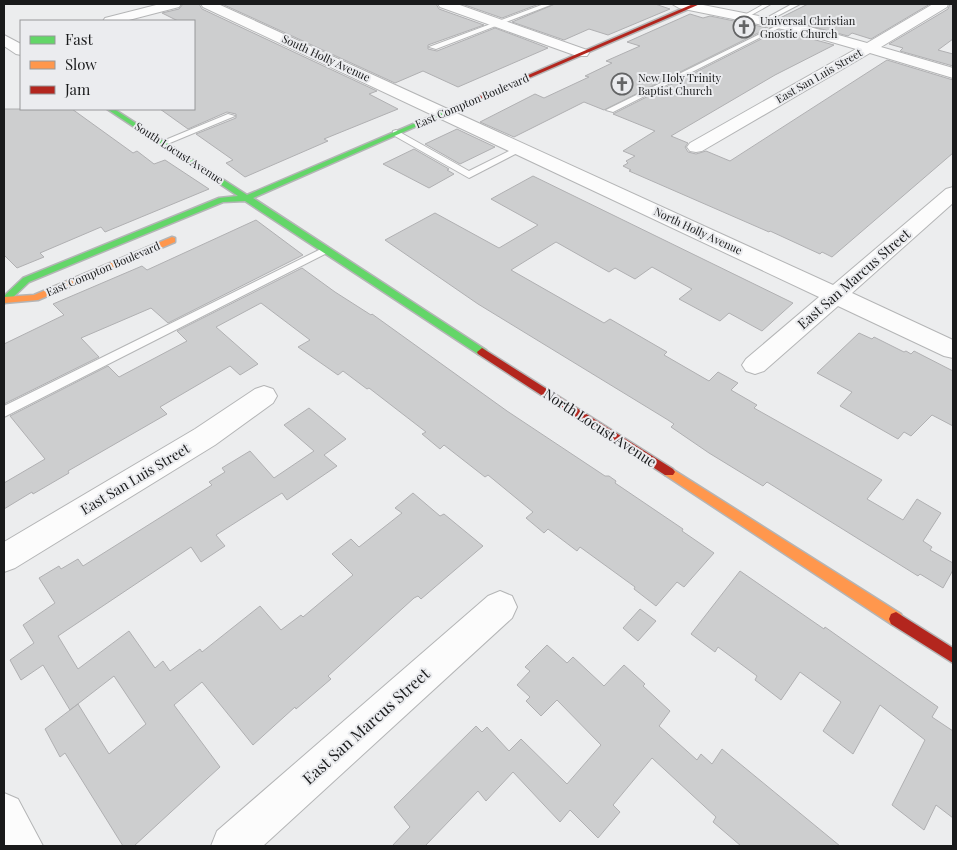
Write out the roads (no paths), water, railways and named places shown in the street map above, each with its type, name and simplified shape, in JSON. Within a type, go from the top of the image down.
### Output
[{"type":"main road","name":"East Compton Boulevard","points":[[4,300],[26,280],[35,276],[222,200],[247,198],[582,54],[689,5]]},
{"type":"main road","name":"South Locust Avenue","points":[[112,110],[247,198]]},
{"type":"main road","points":[[238,213],[247,198]]},
{"type":"main road","name":"North Locust Avenue","points":[[247,198],[953,656]]},
{"type":"main road","name":"East Compton Boulevard","points":[[4,300],[35,298],[185,235]]},
{"type":"street","points":[[114,20],[174,4]]},
{"type":"street","name":"South Holly Avenue","points":[[208,4],[443,113]]},
{"type":"street","points":[[445,4],[582,54]]},
{"type":"street","name":"East San Luis Street","points":[[696,147],[942,4]]},
{"type":"street","points":[[689,5],[782,25],[953,73]]},
{"type":"street","name":"North Holly Avenue","points":[[443,113],[953,350]]},
{"type":"street","name":"East San Marcus Street","points":[[755,365],[953,194]]},
{"type":"street","name":"East San Luis Street","points":[[4,558],[205,437],[264,396]]},
{"type":"street","name":"East San Marcus Street","points":[[232,846],[500,607]]},
{"type":"street","points":[[4,813],[22,846]]},
{"type":"lane","points":[[433,47],[550,4]]},
{"type":"lane","points":[[744,17],[768,4]]},
{"type":"lane","points":[[764,21],[797,4]]},
{"type":"lane","points":[[610,110],[782,25]]},
{"type":"lane","points":[[162,143],[231,116]]},
{"type":"lane","points":[[396,133],[469,175],[520,149]]},
{"type":"lane","points":[[4,412],[325,250]]},
{"type":"place","name":"Universal Christian Gnostic Church","points":[[744,27]]},
{"type":"place","name":"New Holy Trinity Baptist Church","points":[[622,84]]}]
